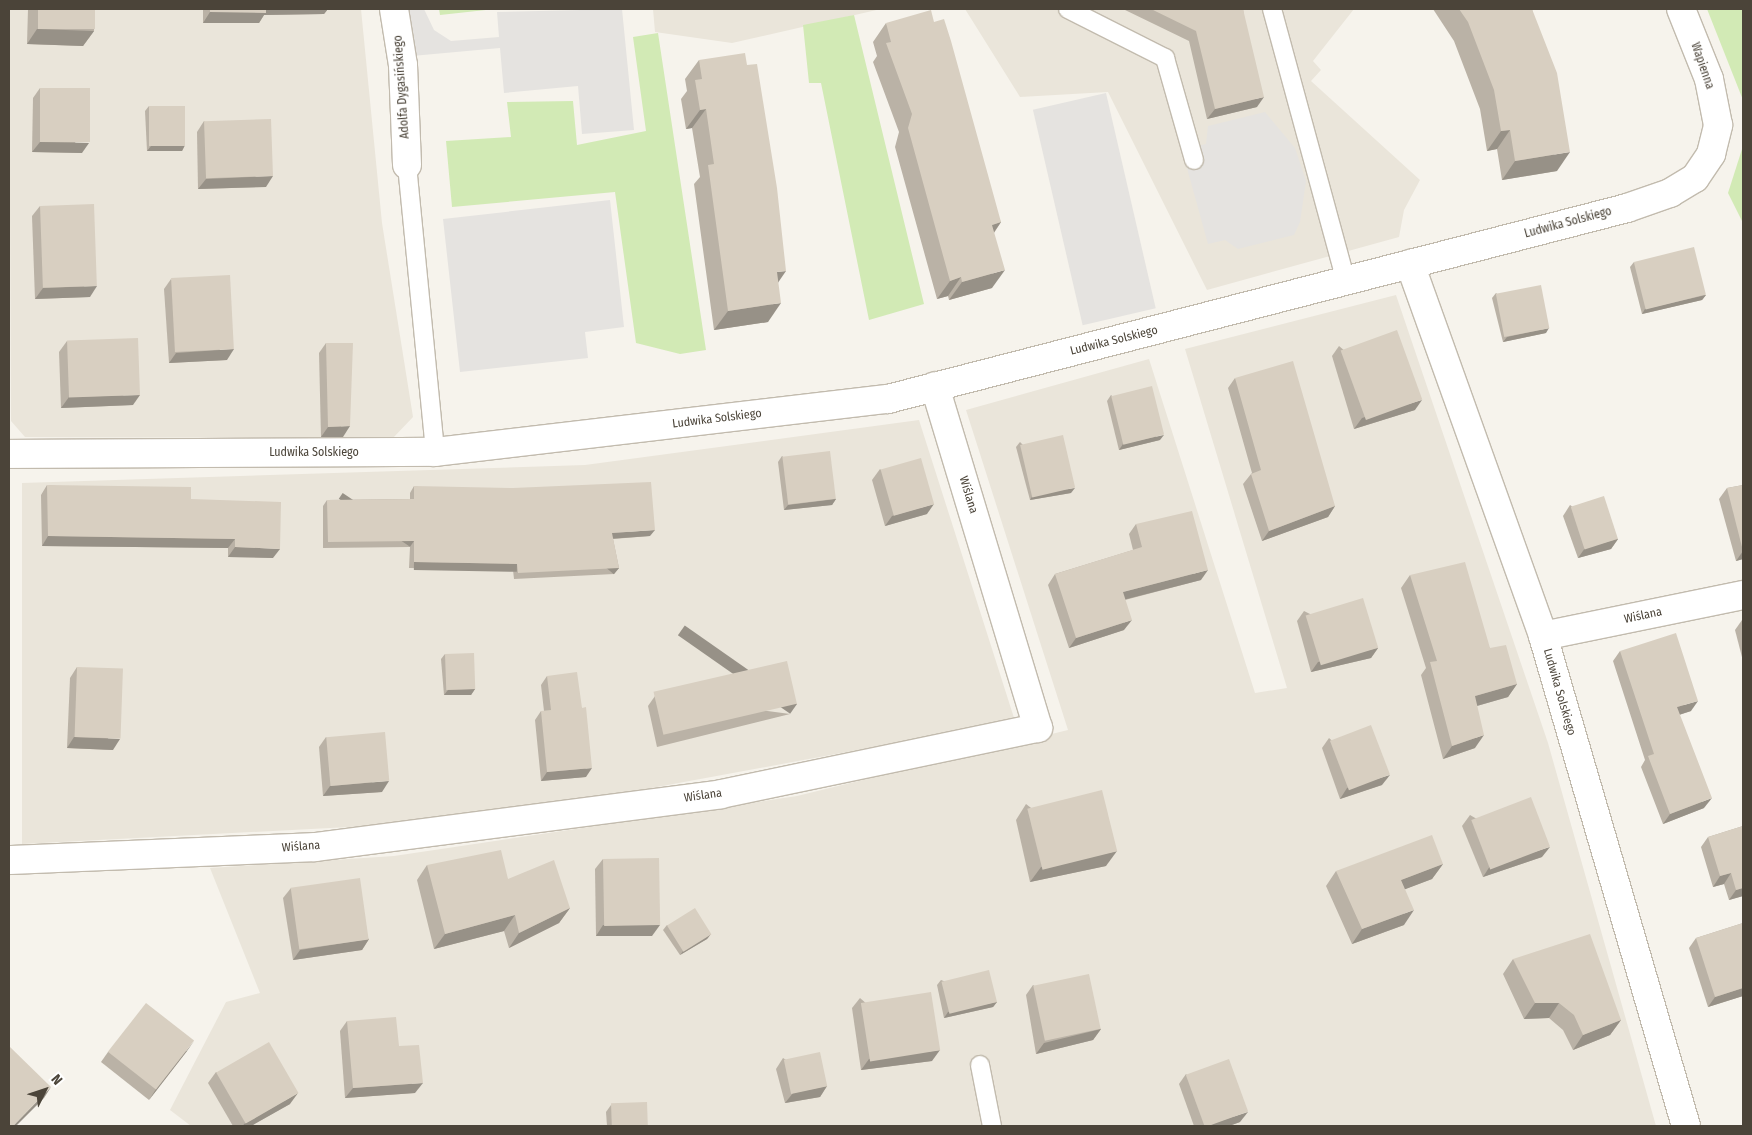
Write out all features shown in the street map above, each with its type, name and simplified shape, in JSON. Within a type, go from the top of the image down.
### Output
[{"type":"street","name":"Adolfa Dygasińskiego","points":[[394,9],[402,65],[407,165]]},
{"type":"street","name":"Wapienna","points":[[1681,9],[1709,79],[1718,125],[1711,154]]},
{"type":"street","name":"Ludwika Solskiego","points":[[9,454],[435,452],[888,399],[1346,281],[1670,193],[1695,178],[1711,154]]},
{"type":"street","name":"Ludwika Solskiego","points":[[1410,264],[1543,636],[1686,1126]]},
{"type":"street","name":"Wiślana","points":[[9,860],[324,846],[721,794],[1038,728],[935,386]]},
{"type":"street","name":"Wiślana","points":[[1543,636],[1743,595]]},
{"type":"lane","points":[[1068,9],[1165,58],[1194,160]]},
{"type":"lane","points":[[1272,9],[1346,281]]},
{"type":"lane","points":[[407,165],[435,452]]},
{"type":"lane","points":[[980,1065],[992,1126]]},
{"type":"shaded area","points":[[9,9],[361,9],[382,223],[413,417],[393,438],[25,437],[11,421]]},
{"type":"shaded area","points":[[407,9],[424,9],[434,30],[451,41],[499,37],[497,12],[622,9],[634,130],[582,134],[578,86],[504,93],[500,48],[412,56]]},
{"type":"shaded area","points":[[653,9],[881,9],[732,43],[655,32]]},
{"type":"shaded area","points":[[965,9],[1354,9],[1313,61],[1321,70],[1311,81],[1420,180],[1404,210],[1399,237],[1207,290],[1108,92],[1020,97]]},
{"type":"shaded area","points":[[1106,93],[1156,308],[1083,325],[1033,110]]},
{"type":"shaded area","points":[[1265,112],[1295,148],[1306,181],[1300,222],[1294,235],[1238,249],[1225,240],[1208,244],[1182,150],[1206,144],[1208,126]]},
{"type":"shaded area","points":[[610,200],[624,327],[585,332],[588,358],[460,372],[443,219]]},
{"type":"shaded area","points":[[1396,295],[1548,743],[1656,1126],[191,1126],[170,1110],[226,1002],[260,993],[210,868],[394,856],[797,796],[1068,730],[966,410],[1149,359],[1255,693],[1287,688],[1185,349]]},
{"type":"shaded area","points":[[919,420],[1015,721],[581,801],[387,825],[22,844],[22,483],[585,465]]},
{"type":"green space","points":[[439,9],[495,9],[440,15]]},
{"type":"green space","points":[[1707,9],[1743,9],[1743,100]]},
{"type":"green space","points":[[854,15],[924,304],[869,320],[821,83],[809,83],[803,25]]},
{"type":"green space","points":[[658,33],[706,350],[680,354],[636,343],[615,192],[452,207],[446,141],[511,137],[507,102],[573,101],[577,145],[646,131],[633,37]]},
{"type":"green space","points":[[1743,146],[1743,223],[1728,193]]},
{"type":"building","points":[[38,9],[95,9],[95,29],[38,29]]},
{"type":"building","points":[[210,9],[266,9],[266,13],[210,12]]},
{"type":"building","points":[[1151,9],[1243,9],[1264,97],[1215,109],[1196,31]]},
{"type":"building","points":[[1459,9],[1532,9],[1557,73],[1570,152],[1515,161],[1510,130],[1501,131],[1494,90],[1468,22]]},
{"type":"building","points":[[931,10],[934,22],[944,19],[1001,222],[992,225],[1005,270],[962,282],[961,277],[950,281],[908,128],[912,114],[886,43],[891,42],[886,23]]},
{"type":"building","points":[[745,53],[747,65],[757,64],[777,188],[786,271],[777,272],[781,303],[728,311],[708,165],[714,164],[706,109],[700,110],[695,80],[702,79],[699,60]]},
{"type":"building","points":[[40,88],[90,88],[90,142],[40,142]]},
{"type":"building","points":[[149,106],[185,106],[185,146],[149,146]]},
{"type":"building","points":[[271,119],[273,176],[206,178],[204,121]]},
{"type":"building","points":[[94,204],[97,286],[43,288],[40,206]]},
{"type":"building","points":[[1694,247],[1706,295],[1646,310],[1634,262]]},
{"type":"building","points":[[230,275],[234,349],[175,352],[171,278]]},
{"type":"building","points":[[1541,285],[1549,328],[1504,337],[1496,294]]},
{"type":"building","points":[[1397,330],[1422,400],[1366,420],[1341,351]]},
{"type":"building","points":[[138,338],[140,395],[69,397],[67,340]]},
{"type":"building","points":[[326,343],[353,343],[350,426],[328,427]]},
{"type":"building","points":[[1293,361],[1335,506],[1269,531],[1251,474],[1261,470],[1235,378]]},
{"type":"building","points":[[1152,386],[1164,435],[1123,445],[1111,396]]},
{"type":"building","points":[[1063,435],[1075,488],[1032,498],[1020,445]]},
{"type":"building","points":[[830,451],[836,499],[788,504],[782,457]]},
{"type":"building","points":[[921,458],[934,504],[894,516],[881,470]]},
{"type":"building","points":[[651,482],[655,530],[612,533],[619,568],[518,573],[517,564],[414,562],[414,541],[328,542],[327,500],[414,499],[414,486],[513,488]]},
{"type":"building","points":[[47,485],[191,487],[191,499],[281,502],[280,549],[235,547],[235,539],[48,536]]},
{"type":"building","points":[[1743,485],[1743,551],[1727,488]]},
{"type":"building","points":[[1604,496],[1618,539],[1585,550],[1571,507]]},
{"type":"building","points":[[1192,511],[1208,570],[1123,592],[1132,620],[1076,638],[1055,574],[1142,547],[1136,524]]},
{"type":"building","points":[[1465,562],[1490,648],[1506,645],[1517,684],[1475,696],[1484,735],[1452,746],[1430,662],[1437,661],[1410,575]]},
{"type":"building","points":[[1363,598],[1378,648],[1321,665],[1306,616]]},
{"type":"building","points":[[1676,633],[1698,701],[1677,707],[1712,798],[1670,814],[1648,756],[1654,754],[1620,651]]},
{"type":"building","points":[[474,653],[475,689],[446,690],[445,654]]},
{"type":"building","points":[[787,661],[797,704],[663,735],[654,692]]},
{"type":"building","points":[[77,667],[123,669],[121,739],[75,737]]},
{"type":"building","points":[[577,672],[582,708],[586,707],[592,768],[547,772],[541,711],[551,710],[547,676]]},
{"type":"building","points":[[1371,725],[1390,774],[1349,790],[1330,741]]},
{"type":"building","points":[[385,732],[389,781],[330,786],[326,737]]},
{"type":"building","points":[[1102,790],[1117,851],[1043,870],[1027,809]]},
{"type":"building","points":[[1531,797],[1550,846],[1490,869],[1471,820]]},
{"type":"building","points":[[1743,826],[1743,888],[1736,890],[1731,873],[1720,876],[1708,837]]},
{"type":"building","points":[[1432,835],[1443,864],[1401,880],[1414,910],[1362,929],[1336,871]]},
{"type":"building","points":[[501,850],[508,879],[554,860],[570,908],[519,933],[515,915],[445,934],[427,865]]},
{"type":"building","points":[[659,858],[660,925],[604,926],[603,859]]},
{"type":"building","points":[[360,878],[369,939],[299,949],[291,888]]},
{"type":"building","points":[[695,908],[711,934],[683,952],[667,925]]},
{"type":"building","points":[[1743,923],[1743,988],[1715,997],[1696,938]]},
{"type":"building","points":[[1590,934],[1621,1020],[1583,1035],[1574,1015],[1559,1003],[1535,1003],[1513,959]]},
{"type":"building","points":[[989,970],[997,1002],[949,1014],[941,982]]},
{"type":"building","points":[[1089,974],[1101,1029],[1045,1041],[1033,986]]},
{"type":"building","points":[[931,992],[940,1050],[870,1061],[861,1003]]},
{"type":"building","points":[[146,1003],[194,1041],[156,1089],[108,1052]]},
{"type":"building","points":[[396,1017],[399,1046],[419,1045],[423,1083],[353,1088],[347,1021]]},
{"type":"building","points":[[269,1042],[298,1093],[246,1124],[216,1072]]},
{"type":"building","points":[[9,1046],[51,1087],[13,1126],[9,1126]]},
{"type":"building","points":[[820,1052],[827,1086],[791,1094],[784,1060]]},
{"type":"building","points":[[1229,1059],[1248,1112],[1204,1126],[1186,1075]]},
{"type":"building","points":[[647,1102],[648,1126],[612,1126],[611,1103]]}]
